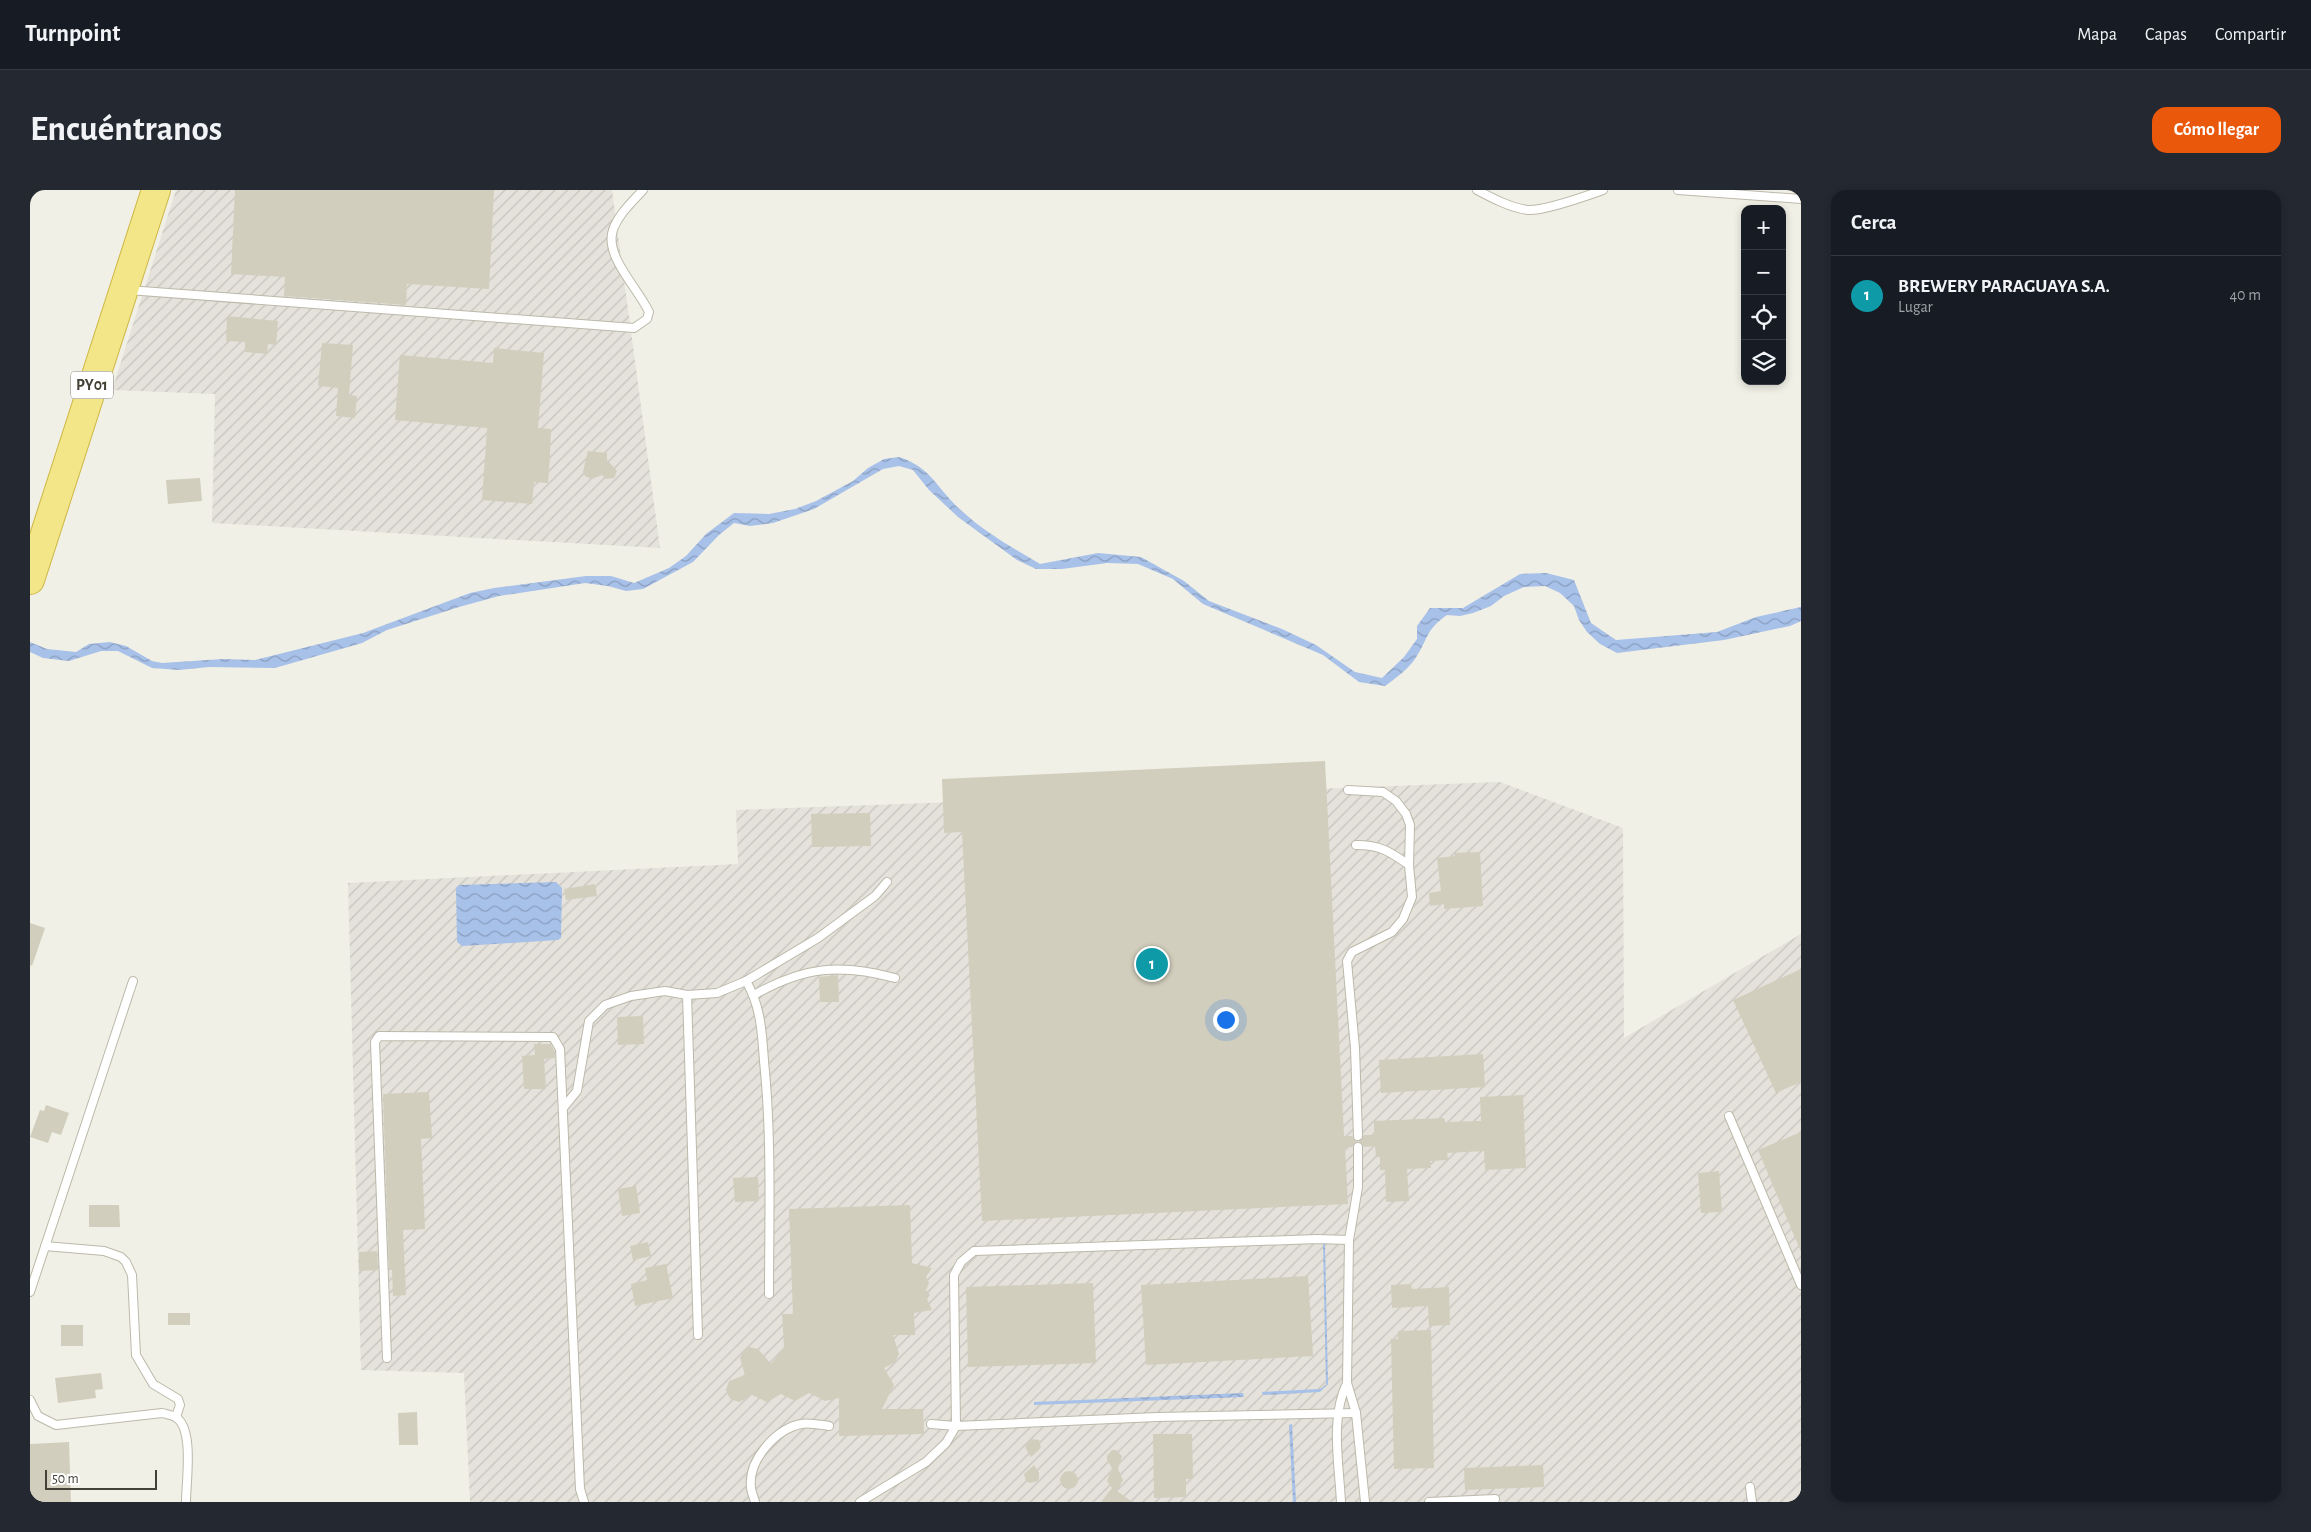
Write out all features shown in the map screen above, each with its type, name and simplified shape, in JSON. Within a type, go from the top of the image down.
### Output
[{"type":"highway","name":"PY01","points":[[30,580],[156,190]]},
{"type":"lane","points":[[123,289],[634,328],[647,319],[649,312],[642,296],[618,262],[610,240],[613,228],[643,190]]},
{"type":"lane","points":[[1477,190],[1493,199],[1529,210],[1566,203],[1603,190]]},
{"type":"lane","points":[[1678,190],[1801,199]]},
{"type":"lane","points":[[1348,790],[1383,792],[1396,801],[1406,814],[1410,825],[1409,865],[1412,897],[1403,919],[1392,932],[1352,952],[1347,962],[1355,1048],[1358,1136]]},
{"type":"lane","points":[[1356,844],[1372,845],[1386,849],[1409,865]]},
{"type":"lane","points":[[563,1108],[578,1090],[584,1040],[589,1021],[604,1005],[630,996],[665,991],[687,995],[717,993],[746,981],[818,938],[875,896],[887,882]]},
{"type":"lane","points":[[754,995],[779,981],[810,970],[866,970],[895,978]]},
{"type":"lane","points":[[30,1292],[133,980]]},
{"type":"lane","points":[[746,981],[754,995],[760,1014],[769,1105],[769,1294]]},
{"type":"lane","points":[[687,995],[698,1334]]},
{"type":"lane","points":[[387,1358],[374,1049],[379,1036],[553,1037],[560,1049],[580,1489],[584,1502]]},
{"type":"lane","points":[[1729,1116],[1801,1285]]},
{"type":"lane","points":[[1358,1147],[1358,1187],[1348,1240],[1347,1382],[1356,1413],[1365,1502]]},
{"type":"lane","points":[[860,1502],[926,1462],[946,1443],[956,1426],[954,1275],[961,1262],[974,1251],[1348,1240]]},
{"type":"lane","points":[[45,1246],[104,1251],[121,1257],[126,1262],[132,1275],[136,1355],[153,1384],[178,1398],[180,1405],[176,1418]]},
{"type":"lane","points":[[1341,1502],[1337,1412],[1340,1398],[1347,1382]]},
{"type":"lane","points":[[30,1400],[38,1416],[56,1425],[162,1413],[176,1418],[185,1430],[187,1444],[186,1502]]},
{"type":"lane","points":[[930,1424],[956,1426],[1157,1417],[1356,1413]]},
{"type":"lane","points":[[755,1502],[750,1486],[752,1472],[762,1452],[772,1438],[802,1424],[829,1426]]},
{"type":"lane","points":[[1750,1487],[1752,1502]]},
{"type":"lane","points":[[1429,1502],[1495,1499]]},
{"type":"shaded area","points":[[176,190],[612,190],[660,548],[212,523],[215,394],[112,390]]},
{"type":"shaded area","points":[[1500,782],[1623,828],[1624,1038],[1801,934],[1801,1502],[470,1502],[464,1373],[361,1370],[348,883],[738,864],[736,810]]},
{"type":"water","points":[[899,457],[920,467],[934,480],[954,504],[981,527],[1040,564],[1098,553],[1141,557],[1184,581],[1209,601],[1282,629],[1316,645],[1355,672],[1382,678],[1404,657],[1417,639],[1417,626],[1430,608],[1463,608],[1520,574],[1546,573],[1574,580],[1591,623],[1616,640],[1717,632],[1756,617],[1801,607],[1801,621],[1790,626],[1724,640],[1617,653],[1600,644],[1587,632],[1579,620],[1574,606],[1560,593],[1545,586],[1524,587],[1504,596],[1491,606],[1473,613],[1460,616],[1447,615],[1431,631],[1412,663],[1385,686],[1359,682],[1323,655],[1203,604],[1173,579],[1138,564],[1107,563],[1062,569],[1036,569],[1017,560],[958,517],[929,490],[913,470],[899,466],[883,469],[814,509],[773,523],[750,526],[734,523],[719,535],[693,562],[643,589],[626,591],[585,583],[499,596],[387,630],[362,643],[275,668],[209,667],[179,670],[152,668],[118,651],[101,651],[69,661],[43,658],[30,652],[30,642],[47,649],[76,652],[89,644],[110,642],[126,646],[152,661],[162,663],[223,659],[255,660],[363,633],[470,593],[494,588],[586,576],[611,576],[634,583],[669,568],[686,556],[706,534],[734,513],[769,514],[795,509],[816,501],[853,481],[868,468],[884,459]]},
{"type":"water","points":[[556,882],[562,888],[561,938],[558,940],[462,946],[457,942],[456,888],[459,885]]},
{"type":"water","points":[[1323,1244],[1325,1244],[1328,1384],[1320,1392],[1263,1395],[1262,1392],[1320,1389],[1326,1385]]},
{"type":"water","points":[[1243,1393],[1244,1397],[1034,1405],[1034,1402]]},
{"type":"water","points":[[1292,1424],[1296,1502],[1293,1502],[1289,1425]]},
{"type":"building","points":[[235,190],[494,190],[489,289],[407,284],[406,305],[284,296],[285,277],[231,274]]},
{"type":"building","points":[[227,316],[278,321],[276,345],[268,344],[267,354],[245,352],[245,342],[226,341]]},
{"type":"building","points":[[322,343],[353,345],[349,395],[357,396],[355,418],[336,416],[338,388],[318,386]]},
{"type":"building","points":[[494,348],[544,353],[538,428],[551,429],[548,483],[534,482],[532,504],[482,500],[487,428],[395,420],[400,355],[493,363]]},
{"type":"building","points":[[588,451],[607,453],[607,460],[617,471],[614,478],[606,479],[602,475],[591,479],[585,476],[583,472]]},
{"type":"building","points":[[200,478],[202,501],[168,504],[166,480]]},
{"type":"building","points":[[1325,761],[1344,1136],[1352,1136],[1357,1141],[1352,1147],[1345,1148],[1348,1204],[982,1221],[962,832],[944,833],[942,779]]},
{"type":"building","points":[[870,813],[871,846],[812,847],[811,814]]},
{"type":"building","points":[[1480,852],[1483,906],[1444,909],[1444,904],[1430,906],[1429,893],[1441,891],[1437,858],[1455,856],[1454,853]]},
{"type":"building","points":[[595,884],[597,896],[566,900],[564,889]]},
{"type":"building","points":[[30,923],[45,928],[32,966],[30,965]]},
{"type":"building","points":[[1801,969],[1801,1082],[1776,1093],[1733,1000]]},
{"type":"building","points":[[838,975],[839,1002],[820,1002],[819,977]]},
{"type":"building","points":[[643,1016],[644,1044],[618,1045],[617,1017]]},
{"type":"building","points":[[534,1044],[550,1044],[554,1050],[555,1058],[544,1059],[546,1089],[524,1089],[522,1056],[535,1055]]},
{"type":"building","points":[[1483,1054],[1485,1087],[1381,1093],[1379,1060]]},
{"type":"building","points":[[429,1092],[432,1138],[421,1139],[425,1229],[403,1230],[406,1295],[393,1296],[392,1270],[389,1270],[383,1094]]},
{"type":"building","points":[[1523,1095],[1526,1168],[1485,1170],[1484,1151],[1447,1153],[1448,1160],[1430,1161],[1431,1168],[1407,1169],[1409,1201],[1386,1202],[1385,1170],[1380,1170],[1380,1157],[1376,1157],[1375,1146],[1364,1147],[1359,1142],[1364,1135],[1374,1135],[1374,1121],[1444,1118],[1445,1122],[1481,1121],[1480,1097]]},
{"type":"building","points":[[46,1105],[69,1113],[61,1135],[52,1132],[48,1143],[30,1137],[40,1110],[44,1111]]},
{"type":"building","points":[[1801,1132],[1801,1252],[1758,1150]]},
{"type":"building","points":[[1719,1171],[1722,1212],[1701,1213],[1698,1173]]},
{"type":"building","points":[[758,1177],[759,1201],[735,1202],[733,1178]]},
{"type":"building","points":[[636,1186],[640,1213],[622,1216],[618,1189]]},
{"type":"building","points":[[89,1205],[119,1205],[120,1227],[89,1227]]},
{"type":"building","points":[[910,1205],[912,1263],[932,1268],[926,1277],[929,1283],[926,1290],[930,1295],[927,1299],[932,1310],[914,1313],[915,1335],[893,1335],[899,1354],[895,1362],[884,1368],[894,1385],[882,1409],[923,1409],[924,1434],[839,1436],[839,1398],[825,1401],[809,1393],[795,1401],[781,1394],[767,1402],[752,1395],[739,1402],[730,1399],[726,1390],[729,1381],[745,1375],[740,1358],[744,1350],[749,1347],[758,1349],[771,1364],[784,1348],[782,1314],[793,1314],[789,1209]]},
{"type":"building","points":[[648,1242],[651,1256],[633,1260],[630,1246]]},
{"type":"building","points":[[377,1251],[378,1270],[359,1271],[359,1252]]},
{"type":"building","points":[[666,1264],[673,1298],[635,1306],[631,1284],[647,1280],[645,1268]]},
{"type":"building","points":[[1308,1276],[1313,1356],[1146,1365],[1141,1285]]},
{"type":"building","points":[[1093,1283],[1096,1363],[968,1367],[966,1287]]},
{"type":"building","points":[[1411,1284],[1412,1289],[1449,1287],[1450,1325],[1429,1326],[1428,1306],[1392,1308],[1391,1285]]},
{"type":"building","points":[[168,1313],[190,1313],[190,1325],[168,1325]]},
{"type":"building","points":[[61,1325],[83,1325],[83,1346],[61,1346]]},
{"type":"building","points":[[1431,1330],[1434,1468],[1394,1469],[1391,1339],[1398,1339],[1398,1331]]},
{"type":"building","points":[[101,1373],[103,1389],[95,1390],[96,1398],[58,1403],[55,1378]]},
{"type":"building","points":[[417,1412],[418,1445],[399,1445],[398,1413]]},
{"type":"building","points":[[1153,1434],[1192,1434],[1193,1479],[1186,1479],[1186,1497],[1154,1498]]},
{"type":"building","points":[[1031,1439],[1039,1440],[1041,1448],[1031,1457],[1025,1445]]},
{"type":"building","points":[[69,1442],[71,1502],[30,1502],[30,1444]]},
{"type":"building","points":[[1112,1450],[1116,1450],[1122,1456],[1118,1469],[1123,1480],[1117,1491],[1132,1502],[1101,1502],[1112,1488],[1107,1481],[1112,1468],[1107,1460],[1107,1456]]},
{"type":"building","points":[[1034,1465],[1039,1473],[1039,1477],[1038,1481],[1030,1483],[1026,1481],[1024,1474]]},
{"type":"building","points":[[1543,1465],[1544,1487],[1465,1490],[1464,1468]]},
{"type":"building","points":[[1069,1471],[1075,1474],[1078,1480],[1075,1486],[1069,1489],[1063,1486],[1060,1480],[1063,1474]]},
{"type":"place","name":"BREWERY PARAGUAYA S.A.","points":[[1152,964]]}]
